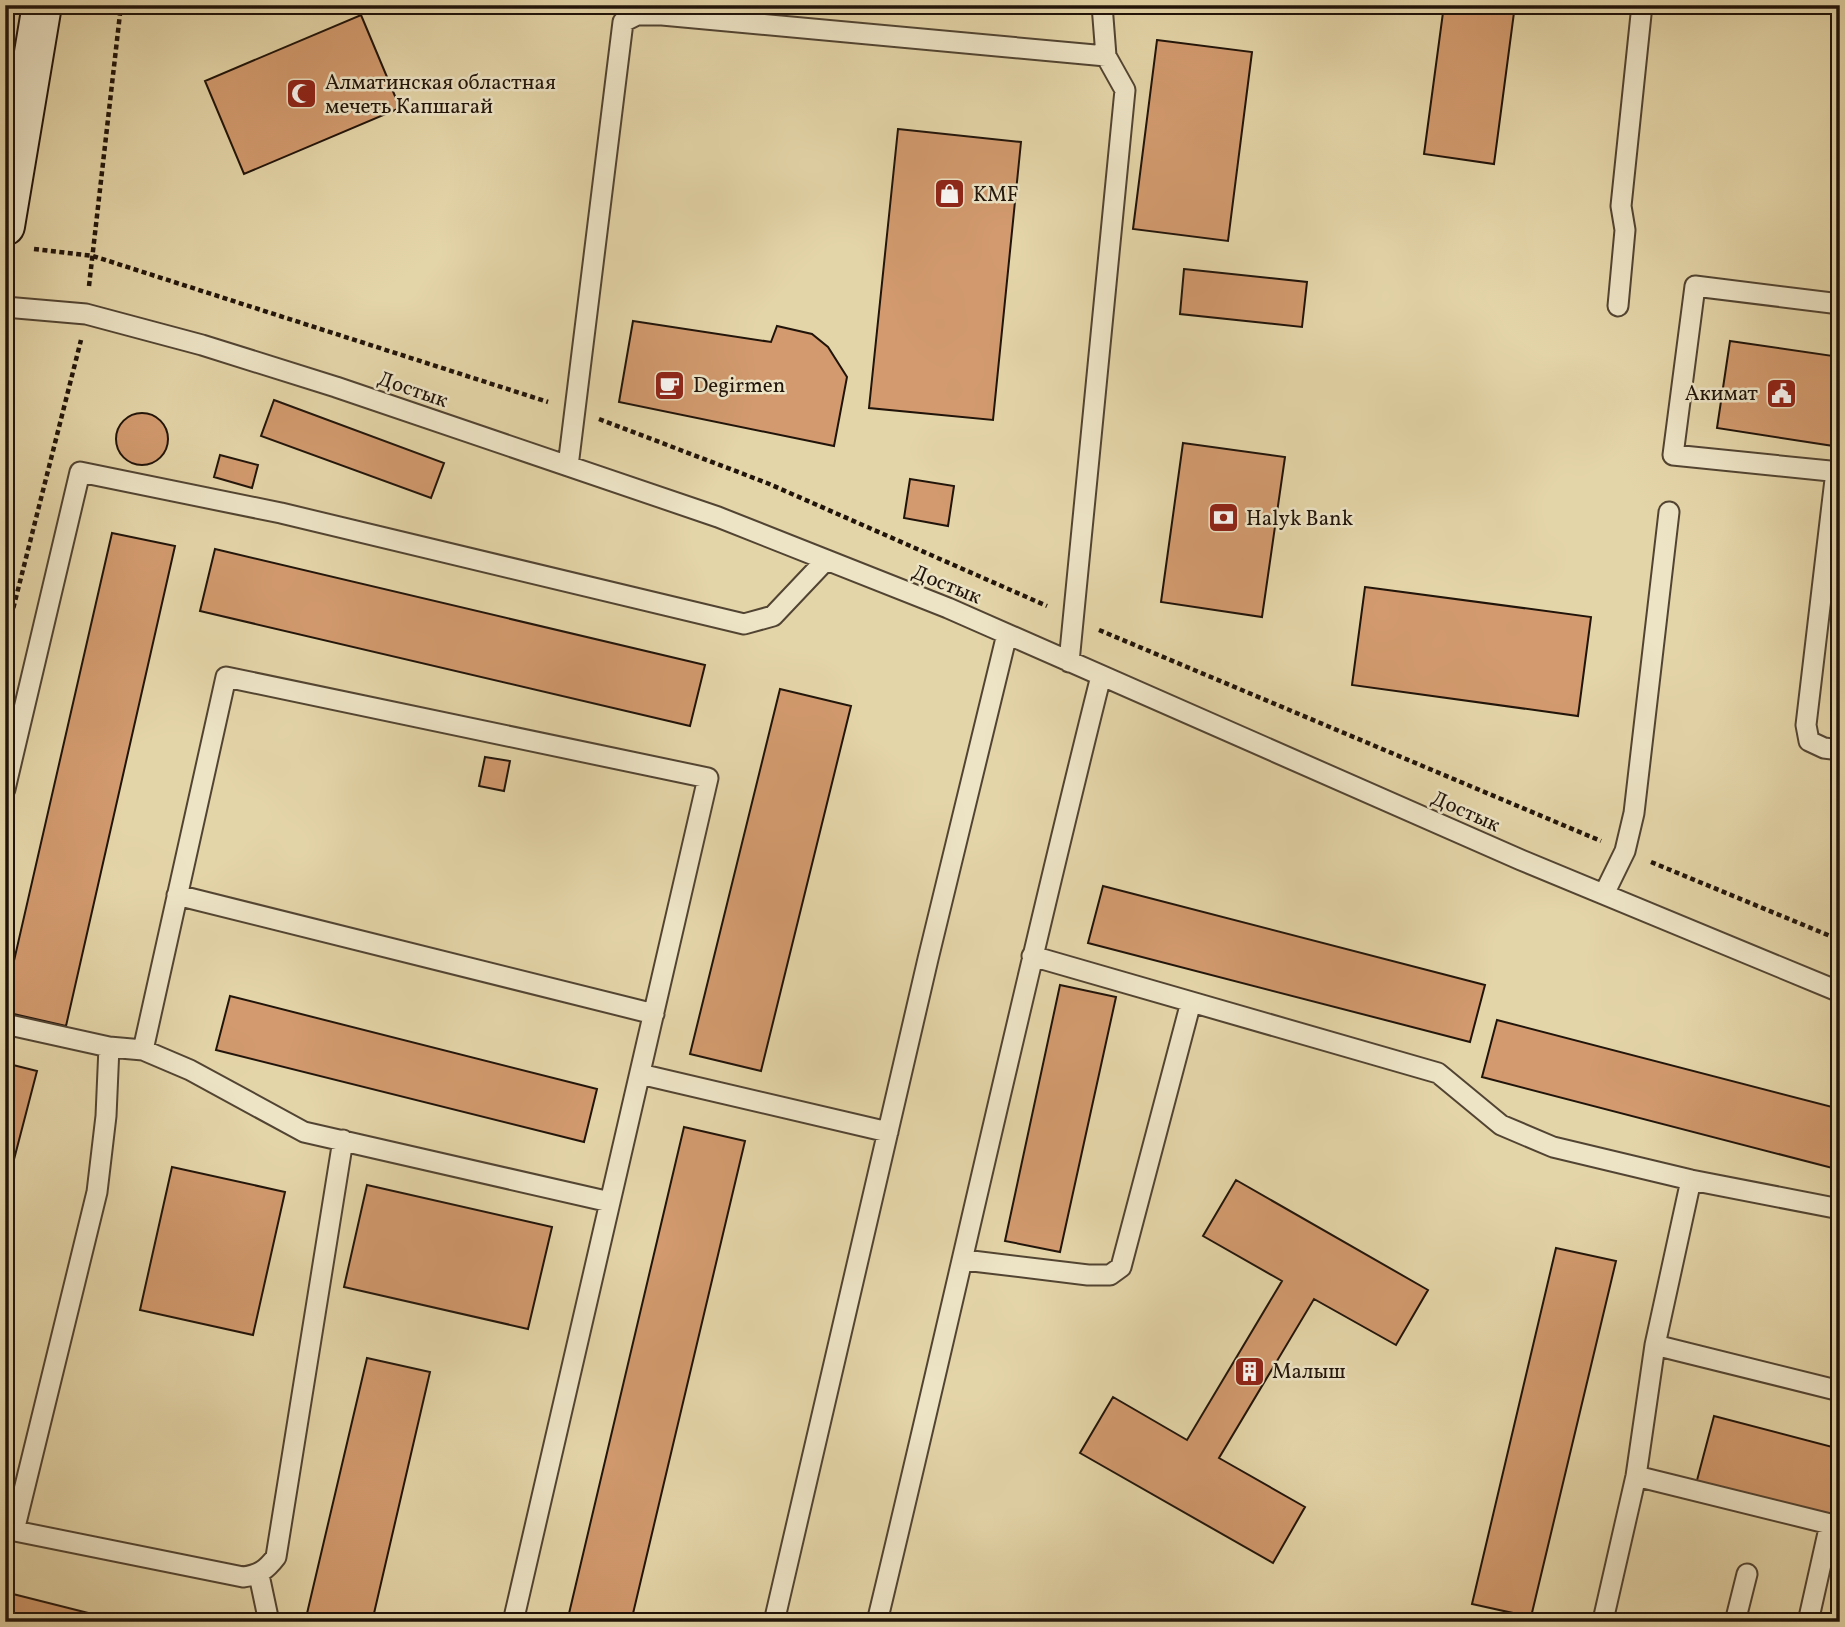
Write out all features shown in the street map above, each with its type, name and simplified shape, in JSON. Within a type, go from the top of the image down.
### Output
[{"type":"street","points":[[18,237],[42,5]]},
{"type":"lane","points":[[1069,662],[1125,90],[1106,56],[1102,5]]},
{"type":"lane","points":[[1618,306],[1625,230],[1621,206],[1642,5]]},
{"type":"lane","points":[[568,466],[623,22],[636,15],[662,15],[1106,56]]},
{"type":"lane","points":[[1840,304],[1695,286],[1673,455],[1838,472],[1806,725],[1809,741],[1824,748],[1840,750]]},
{"type":"lane","name":"Достык","points":[[5,307],[86,314],[202,345],[336,387],[718,517],[1007,634],[1604,894],[1840,992]]},
{"type":"lane","points":[[5,789],[80,472],[281,513],[744,624],[773,616],[826,560]]},
{"type":"lane","points":[[1604,894],[1625,851],[1634,813],[1669,512]]},
{"type":"lane","points":[[774,1622],[1007,634]]},
{"type":"lane","points":[[877,1622],[964,1260],[1032,956],[1101,676]]},
{"type":"lane","points":[[143,1050],[226,677],[708,778],[513,1622]]},
{"type":"lane","points":[[177,895],[654,1013]]},
{"type":"lane","points":[[1032,956],[1132,982],[1191,1002],[1438,1073],[1501,1125],[1553,1147],[1691,1180],[1840,1209]]},
{"type":"lane","points":[[964,1260],[1088,1275],[1110,1275],[1121,1267],[1191,1002]]},
{"type":"lane","points":[[5,1024],[109,1047],[143,1050],[190,1070],[304,1132],[610,1202]]},
{"type":"lane","points":[[109,1047],[105,1130],[97,1192],[9,1530],[228,1575],[259,1575],[276,1557],[343,1140]]},
{"type":"lane","points":[[640,1074],[888,1132]]},
{"type":"lane","points":[[1604,1616],[1636,1476],[1655,1345],[1691,1180]]},
{"type":"lane","points":[[1655,1345],[1840,1391]]},
{"type":"lane","points":[[1636,1476],[1830,1524],[1808,1622]]},
{"type":"lane","points":[[1735,1622],[1747,1574]]},
{"type":"lane","points":[[259,1575],[269,1622]]},
{"type":"path","points":[[18,237],[93,256],[556,405]]},
{"type":"path","points":[[595,417],[767,484],[1057,611]]},
{"type":"path","points":[[1094,627],[1840,940]]},
{"type":"building","points":[[1444,5],[1515,5],[1494,164],[1424,154]]},
{"type":"building","name":"Алматинская областная мечеть Капшагай","points":[[361,15],[400,108],[244,174],[205,81]]},
{"type":"building","points":[[1157,40],[1252,52],[1228,241],[1133,229]]},
{"type":"building","points":[[898,129],[1021,142],[993,420],[869,408]]},
{"type":"building","points":[[1184,269],[1307,282],[1302,327],[1180,314]]},
{"type":"building","points":[[633,321],[771,342],[777,326],[812,334],[828,347],[847,377],[834,446],[619,402]]},
{"type":"building","name":"Акимат","points":[[1730,341],[1840,357],[1840,447],[1717,428]]},
{"type":"building","points":[[274,400],[444,463],[431,498],[261,436]]},
{"type":"building","points":[[142,413],[161,420],[168,439],[161,458],[142,465],[123,458],[116,439],[123,420]]},
{"type":"building","points":[[1183,443],[1285,457],[1262,617],[1161,602]]},
{"type":"building","points":[[220,455],[258,465],[252,488],[214,477]]},
{"type":"building","points":[[910,479],[954,486],[948,526],[904,518]]},
{"type":"building","points":[[112,533],[175,546],[66,1026],[5,1012],[5,1000]]},
{"type":"building","points":[[215,549],[705,665],[690,726],[200,611]]},
{"type":"building","points":[[1365,587],[1591,617],[1578,716],[1352,685]]},
{"type":"building","points":[[780,689],[851,706],[761,1071],[690,1054]]},
{"type":"building","points":[[485,757],[510,761],[504,791],[479,786]]},
{"type":"building","points":[[1103,886],[1485,985],[1470,1042],[1088,943]]},
{"type":"building","points":[[1060,985],[1116,997],[1060,1252],[1005,1241]]},
{"type":"building","points":[[230,996],[597,1089],[584,1142],[216,1050]]},
{"type":"building","points":[[1497,1020],[1840,1109],[1840,1170],[1482,1077]]},
{"type":"building","points":[[5,1063],[37,1071],[5,1194]]},
{"type":"building","points":[[684,1127],[745,1141],[631,1622],[567,1622]]},
{"type":"building","points":[[172,1167],[285,1192],[253,1335],[140,1310]]},
{"type":"building","name":"Малыш","points":[[1236,1180],[1428,1290],[1396,1345],[1314,1299],[1219,1458],[1305,1507],[1273,1563],[1080,1453],[1113,1397],[1187,1440],[1282,1281],[1203,1236]]},
{"type":"building","points":[[367,1185],[552,1227],[528,1329],[344,1287]]},
{"type":"building","points":[[1556,1248],[1616,1261],[1531,1617],[1472,1604]]},
{"type":"building","points":[[367,1358],[430,1372],[372,1622],[305,1622]]},
{"type":"building","points":[[1714,1416],[1840,1449],[1840,1521],[1696,1484]]},
{"type":"building","points":[[5,1592],[124,1622],[5,1622]]},
{"type":"place","name":"Алматинская областная мечеть Капшагай","points":[[302,94]]},
{"type":"place","name":"KMF","points":[[950,194]]},
{"type":"place","name":"Degirmen","points":[[670,385]]},
{"type":"place","name":"Акимат","points":[[1781,393]]},
{"type":"place","name":"Halyk Bank","points":[[1223,518]]},
{"type":"place","name":"Малыш","points":[[1249,1371]]}]
